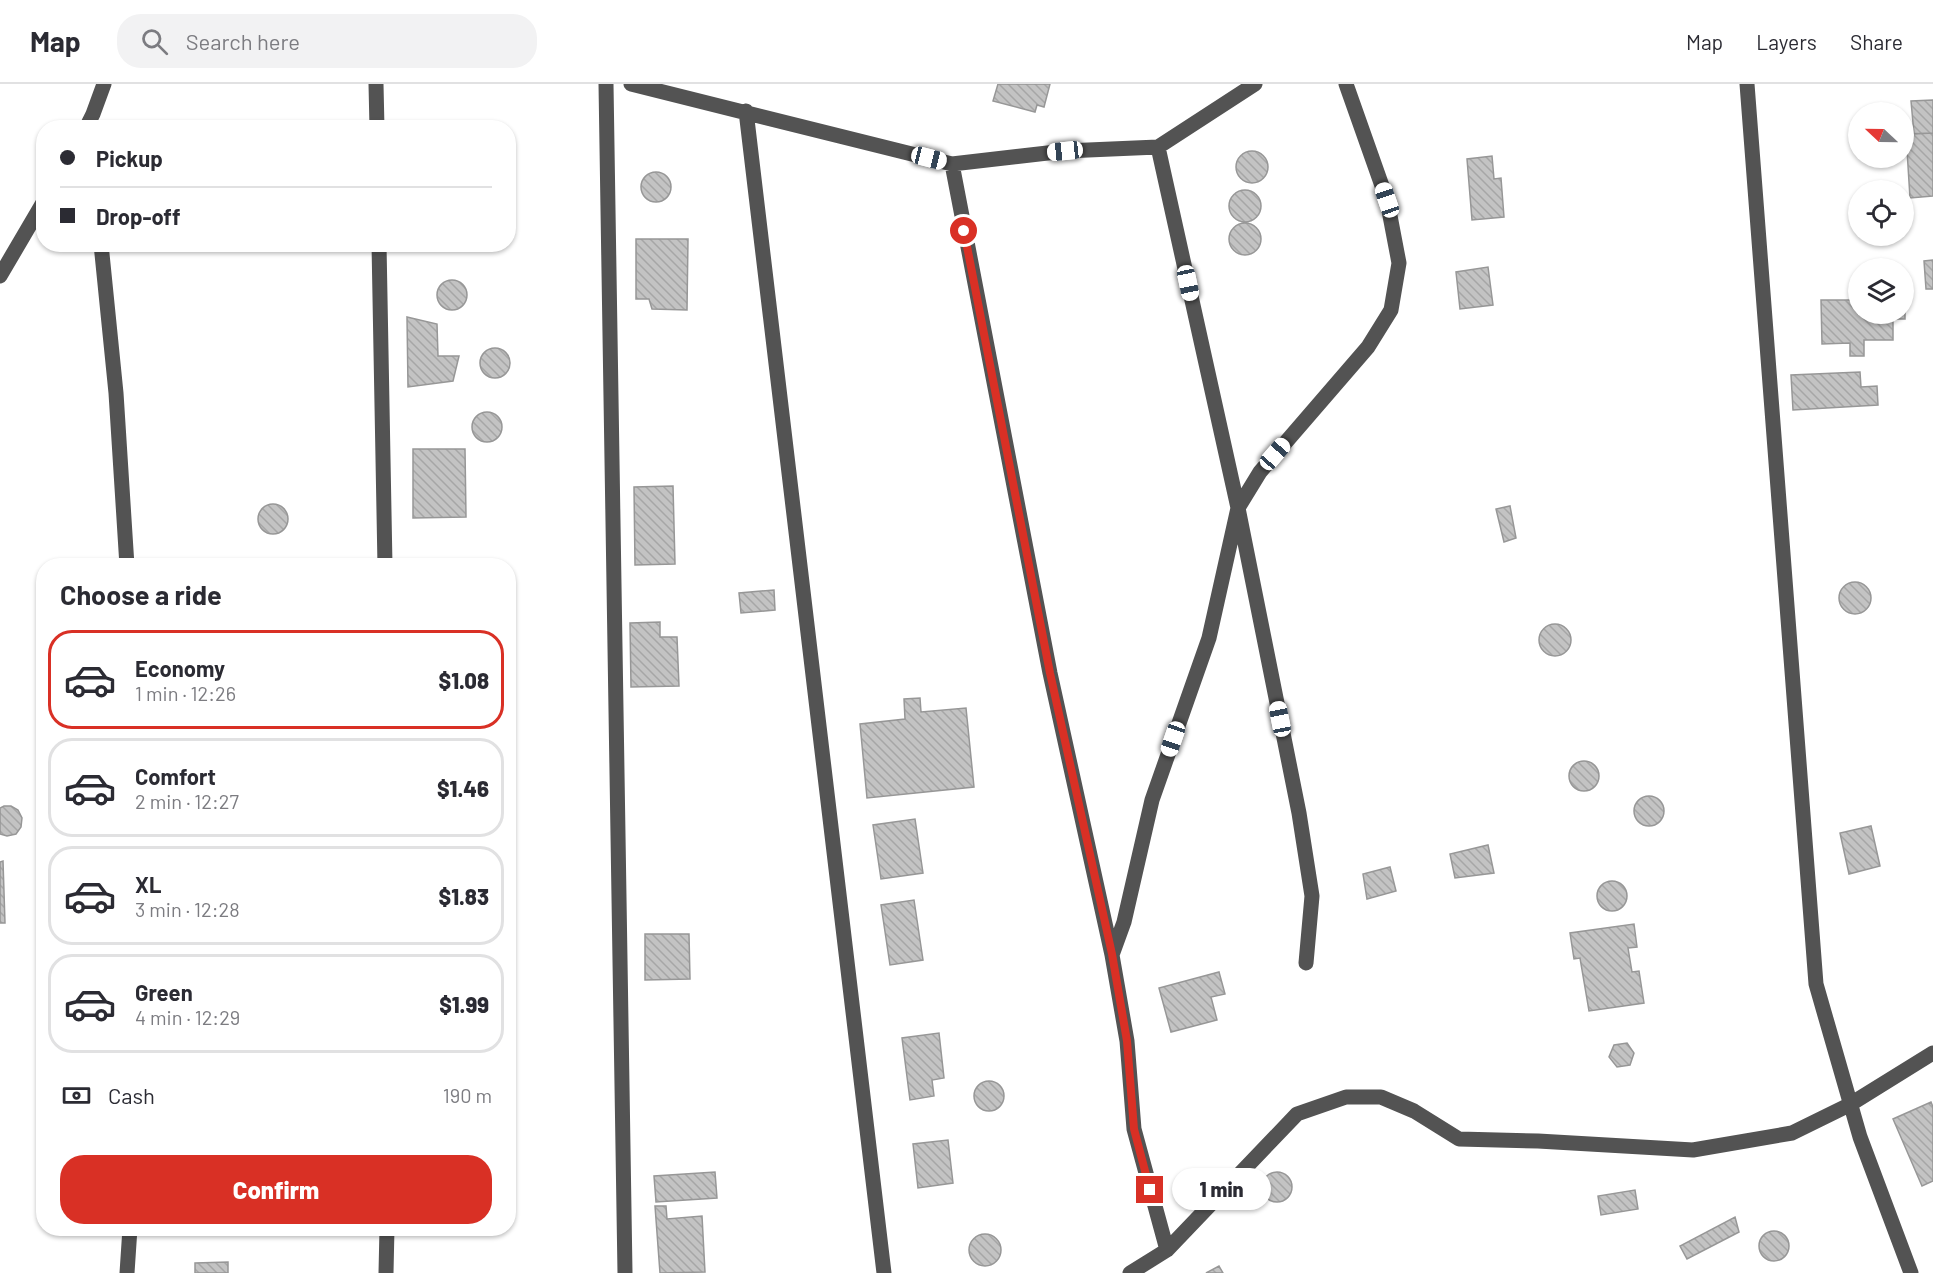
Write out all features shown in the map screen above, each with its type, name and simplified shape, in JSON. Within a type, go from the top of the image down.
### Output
[{"type":"street","points":[[92,120],[104,84]]},
{"type":"street","points":[[376,84],[377,120]]},
{"type":"street","points":[[606,84],[625,1273]]},
{"type":"street","points":[[631,84],[747,111],[952,164],[1065,151],[1158,147],[1255,84]]},
{"type":"street","points":[[1112,954],[1124,922],[1152,800],[1209,639],[1238,508],[1260,472],[1368,347],[1391,310],[1399,263],[1387,200],[1346,84]]},
{"type":"street","points":[[1747,84],[1816,984],[1849,1105],[1911,1273]]},
{"type":"street","points":[[747,111],[884,1273]]},
{"type":"street","points":[[1158,147],[1238,508],[1299,813],[1311,896],[1306,963]]},
{"type":"street","points":[[952,164],[1050,673],[1112,954],[1127,1041],[1134,1129],[1167,1250]]},
{"type":"street","points":[[0,276],[36,215]]},
{"type":"street","points":[[101,252],[116,393],[126,558]]},
{"type":"street","points":[[379,252],[385,558]]},
{"type":"street","points":[[1130,1273],[1167,1250],[1297,1114],[1346,1097],[1381,1097],[1414,1111],[1459,1139],[1693,1150],[1792,1133],[1849,1105],[1933,1053]]},
{"type":"street","points":[[127,1273],[129,1236]]},
{"type":"street","points":[[386,1273],[387,1236]]},
{"type":"building","points":[[998,84],[1050,84],[1044,107],[1037,105],[1035,112],[993,101]]},
{"type":"building","points":[[1933,100],[1933,133],[1914,134],[1914,102],[1911,101]]},
{"type":"building","points":[[1933,133],[1933,196],[1914,198],[1914,180],[1909,180],[1908,168],[1914,168],[1914,134]]},
{"type":"building","points":[[1252,151],[1263,156],[1268,167],[1263,178],[1252,183],[1241,178],[1236,167],[1241,156]]},
{"type":"building","points":[[1492,156],[1494,179],[1501,178],[1504,217],[1472,220],[1467,159]]},
{"type":"building","points":[[656,172],[662,173],[670,181],[670,193],[662,201],[656,202],[650,201],[642,193],[641,187],[642,181],[650,173]]},
{"type":"building","points":[[1245,190],[1256,195],[1261,206],[1256,217],[1245,222],[1234,217],[1229,206],[1234,195]]},
{"type":"building","points":[[1245,223],[1256,228],[1261,239],[1256,250],[1245,255],[1234,250],[1229,239],[1234,228]]},
{"type":"building","points":[[636,239],[688,239],[687,310],[652,309],[649,299],[636,299]]},
{"type":"building","points":[[1933,260],[1933,289],[1926,289],[1924,261]]},
{"type":"building","points":[[1488,267],[1493,305],[1460,309],[1456,272]]},
{"type":"building","points":[[452,280],[463,284],[467,295],[463,306],[452,310],[441,306],[437,295],[441,284]]},
{"type":"building","points":[[1821,300],[1848,300],[1848,324],[1893,324],[1893,340],[1864,340],[1864,356],[1850,356],[1850,343],[1822,344]]},
{"type":"building","points":[[407,317],[437,324],[438,356],[459,356],[453,381],[408,387]]},
{"type":"building","points":[[495,348],[501,349],[509,357],[509,369],[501,377],[495,378],[489,377],[481,369],[480,363],[481,357],[489,349]]},
{"type":"building","points":[[1860,372],[1861,387],[1877,386],[1878,405],[1793,410],[1791,375]]},
{"type":"building","points":[[487,412],[493,413],[501,421],[501,433],[493,441],[487,442],[481,441],[473,433],[472,427],[473,421],[481,413]]},
{"type":"building","points":[[413,449],[465,449],[466,517],[413,518]]},
{"type":"building","points":[[673,486],[675,564],[635,565],[634,487]]},
{"type":"building","points":[[273,504],[284,508],[288,519],[284,530],[273,534],[262,530],[258,519],[262,508]]},
{"type":"building","points":[[1510,506],[1516,538],[1504,542],[1496,509]]},
{"type":"building","points":[[1855,582],[1866,587],[1871,598],[1866,609],[1855,614],[1844,609],[1839,598],[1844,587]]},
{"type":"building","points":[[774,590],[775,610],[741,613],[739,593]]},
{"type":"building","points":[[660,622],[660,637],[677,637],[679,686],[631,687],[630,623]]},
{"type":"building","points":[[1555,624],[1566,629],[1571,640],[1566,651],[1555,656],[1544,651],[1539,640],[1544,629]]},
{"type":"building","points":[[920,698],[921,712],[966,708],[974,787],[867,798],[860,724],[905,719],[904,699]]},
{"type":"building","points":[[1584,761],[1590,762],[1598,770],[1598,782],[1590,790],[1584,791],[1578,790],[1570,782],[1569,776],[1570,770],[1578,762]]},
{"type":"building","points":[[1649,796],[1655,797],[1663,805],[1663,817],[1655,825],[1649,826],[1643,825],[1635,817],[1634,811],[1635,805],[1643,797]]},
{"type":"building","points":[[11,806],[18,810],[22,818],[21,827],[16,834],[7,836],[0,834],[0,808]]},
{"type":"building","points":[[915,819],[923,873],[881,879],[873,825]]},
{"type":"building","points":[[1871,826],[1880,866],[1849,874],[1840,833]]},
{"type":"building","points":[[1488,845],[1494,873],[1455,878],[1450,854]]},
{"type":"building","points":[[3,861],[5,923],[0,923],[0,862]]},
{"type":"building","points":[[1390,867],[1396,891],[1367,899],[1363,874]]},
{"type":"building","points":[[1612,881],[1623,885],[1627,896],[1623,907],[1612,911],[1601,907],[1597,896],[1601,885]]},
{"type":"building","points":[[914,900],[923,960],[890,965],[881,905]]},
{"type":"building","points":[[1634,924],[1637,947],[1628,948],[1632,972],[1639,971],[1644,1003],[1589,1011],[1580,958],[1574,959],[1570,933]]},
{"type":"building","points":[[645,934],[689,934],[690,979],[645,980]]},
{"type":"building","points":[[1219,972],[1225,994],[1211,997],[1217,1020],[1171,1032],[1159,988]]},
{"type":"building","points":[[939,1033],[944,1078],[932,1080],[934,1096],[910,1100],[902,1038]]},
{"type":"building","points":[[1627,1043],[1634,1053],[1630,1065],[1617,1067],[1609,1057],[1614,1045]]},
{"type":"building","points":[[989,1081],[1000,1085],[1004,1096],[1000,1107],[989,1111],[978,1107],[974,1096],[978,1085]]},
{"type":"building","points":[[1931,1102],[1933,1107],[1933,1181],[1922,1186],[1893,1119]]},
{"type":"building","points":[[948,1140],[953,1183],[918,1188],[913,1144]]},
{"type":"building","points":[[715,1172],[717,1198],[656,1202],[654,1176]]},
{"type":"building","points":[[1277,1172],[1288,1176],[1292,1187],[1288,1198],[1277,1202],[1266,1198],[1262,1187],[1266,1176]]},
{"type":"building","points":[[1635,1190],[1638,1209],[1601,1215],[1598,1196]]},
{"type":"building","points":[[655,1206],[666,1206],[667,1219],[702,1216],[705,1272],[660,1273]]},
{"type":"building","points":[[1735,1217],[1739,1232],[1687,1259],[1680,1246]]},
{"type":"building","points":[[1774,1231],[1780,1232],[1788,1240],[1788,1252],[1780,1260],[1774,1261],[1768,1260],[1760,1252],[1759,1246],[1760,1240],[1768,1232]]},
{"type":"building","points":[[985,1234],[996,1239],[1001,1250],[996,1261],[985,1266],[974,1261],[969,1250],[974,1239]]},
{"type":"building","points":[[228,1262],[228,1273],[195,1273],[195,1263]]},
{"type":"building","points":[[1219,1266],[1223,1273],[1206,1273]]},
{"type":"route","points":[[964,231],[1050,673],[1112,954],[1127,1041],[1134,1129],[1150,1190]]}]
